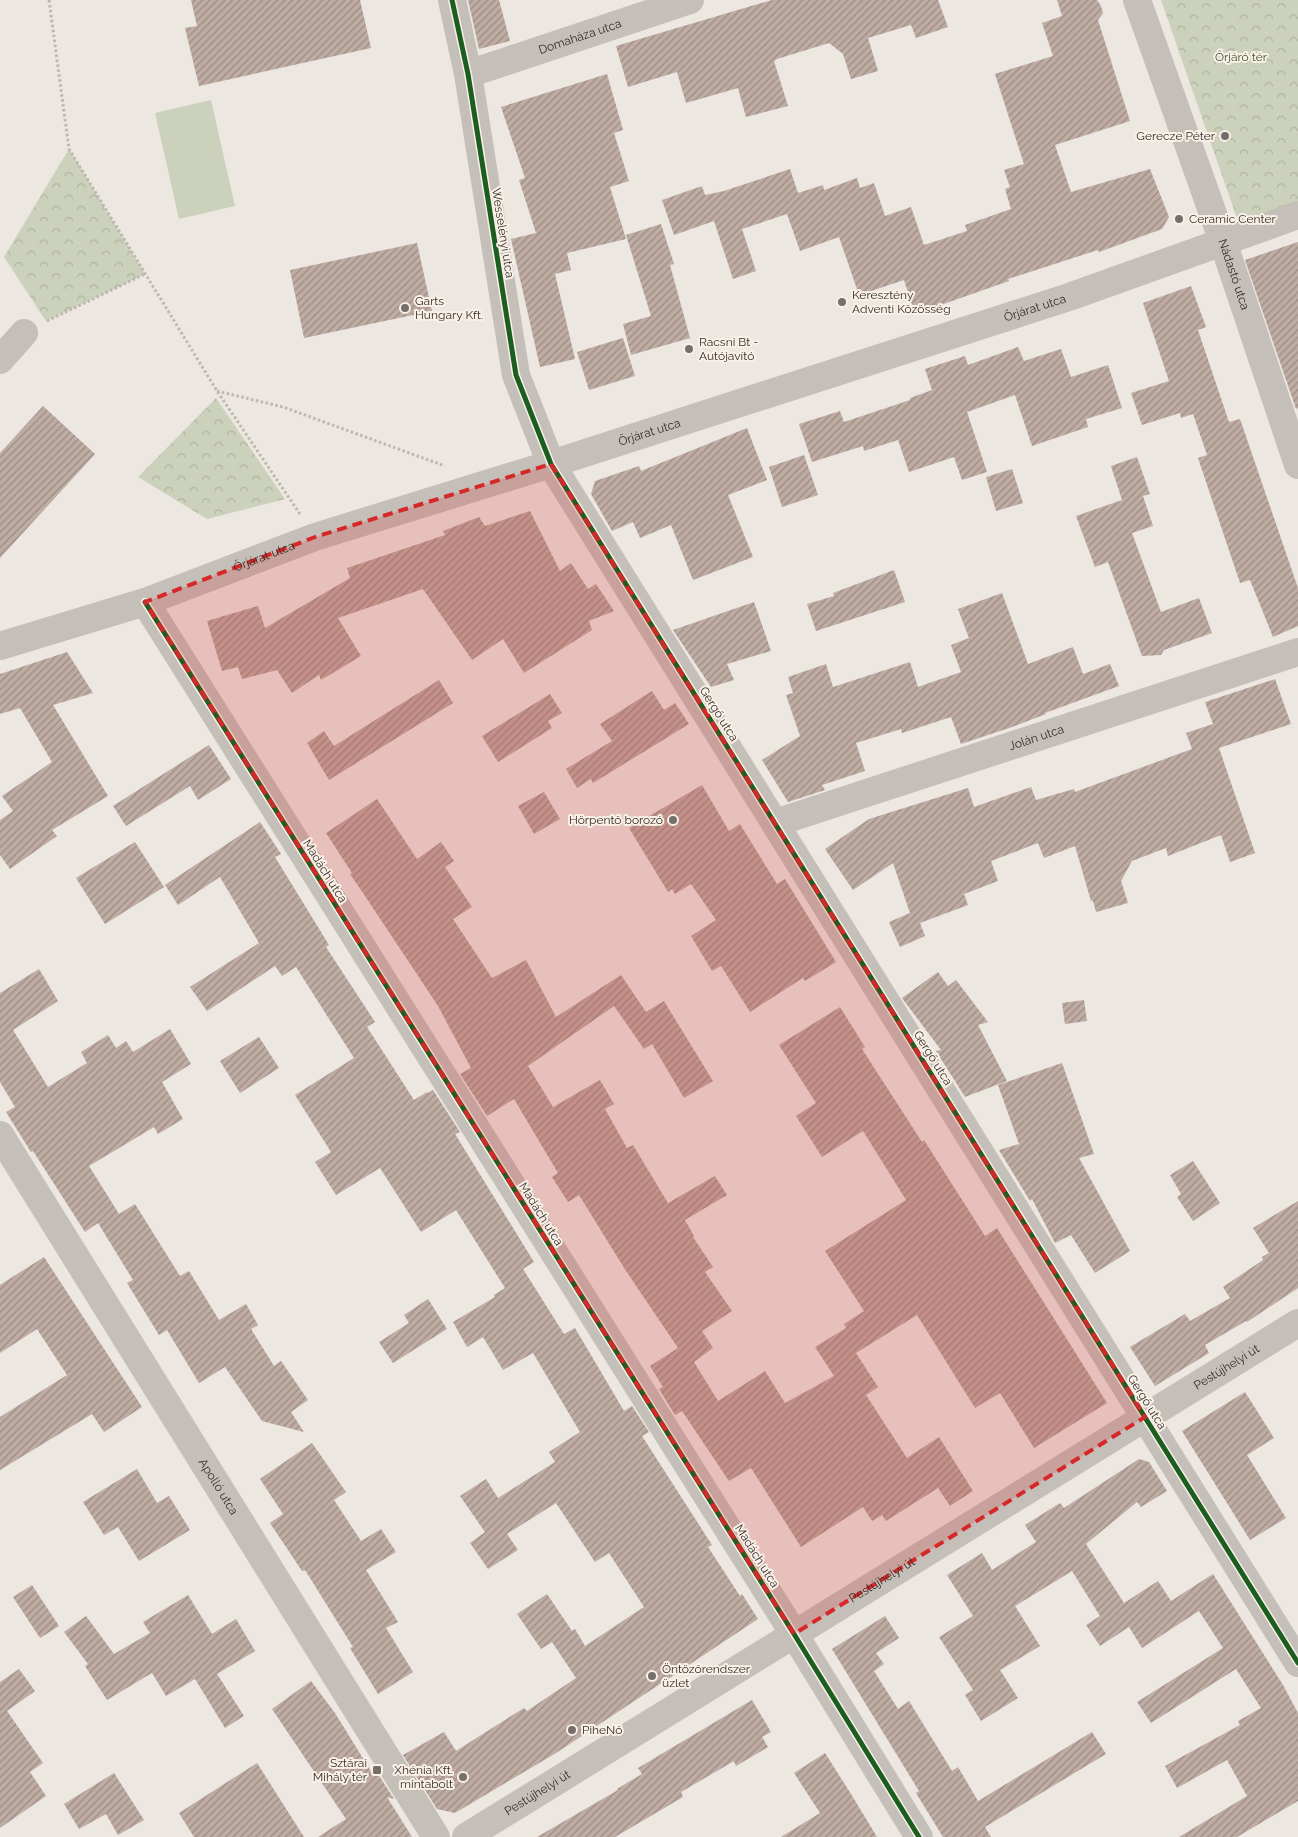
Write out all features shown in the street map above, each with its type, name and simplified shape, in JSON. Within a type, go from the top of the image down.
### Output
[{"type":"street","name":"Wesselényi utca","points":[[452,0],[468,74],[516,375],[551,464]]},
{"type":"street","name":"Domaháza utca","points":[[468,74],[690,0]]},
{"type":"street","name":"Nádastó utca","points":[[1137,0],[1223,242],[1298,465]]},
{"type":"street","name":"Őrjárat utca","points":[[0,646],[144,602],[315,537],[551,464],[1069,297],[1298,215]]},
{"type":"street","points":[[0,360],[24,333]]},
{"type":"street","name":"Gergő utca","points":[[551,464],[1298,1663]]},
{"type":"street","name":"Madách utca","points":[[144,602],[794,1634],[919,1837]]},
{"type":"street","name":"Jolán utca","points":[[775,824],[1298,652]]},
{"type":"street","name":"Apolló utca","points":[[0,1136],[436,1837]]},
{"type":"street","name":"Pestújhelyi út","points":[[466,1837],[1298,1323]]},
{"type":"path","points":[[49,0],[69,149],[217,391],[315,537]]},
{"type":"path","points":[[24,333],[62,312],[145,274]]},
{"type":"path","points":[[217,391],[283,407],[446,467]]},
{"type":"highlighted area","points":[[551,464],[1145,1417],[794,1634],[145,602],[315,537]]},
{"type":"green space","name":"Őrjáró tér","points":[[1161,0],[1298,0],[1298,203],[1239,224]]},
{"type":"green space","points":[[211,100],[235,206],[179,219],[155,113]]},
{"type":"green space","points":[[69,149],[145,274],[46,321],[4,257]]},
{"type":"green space","points":[[216,398],[285,499],[207,519],[138,477]]},
{"type":"building","points":[[191,0],[360,0],[371,48],[199,86],[185,28],[197,26]]},
{"type":"building","points":[[468,0],[499,0],[510,41],[479,49]]},
{"type":"building","points":[[772,0],[938,0],[948,27],[916,38],[911,25],[868,38],[878,71],[851,79],[843,54],[829,43],[777,59],[774,61],[788,106],[746,117],[738,88],[686,103],[677,72],[628,87],[616,46]]},
{"type":"building","points":[[1057,0],[1097,0],[1101,6],[1103,13],[1098,20],[1130,121],[1055,145],[1071,192],[1150,169],[1169,217],[1162,229],[1099,252],[1098,250],[1008,279],[1009,281],[915,314],[904,280],[859,295],[839,237],[800,251],[787,214],[742,229],[756,271],[733,279],[714,221],[674,235],[662,200],[702,186],[705,195],[724,191],[790,169],[798,193],[823,185],[824,190],[857,178],[860,188],[874,183],[885,216],[911,207],[924,245],[967,231],[965,225],[1011,209],[1005,189],[1010,187],[1004,170],[1024,164],[995,74],[1053,56],[1042,23],[1062,16]]},
{"type":"building","points":[[607,74],[623,130],[614,133],[629,181],[610,187],[626,239],[567,253],[571,270],[555,274],[575,359],[540,367],[511,239],[536,233],[519,180],[525,178],[501,107]]},
{"type":"building","points":[[661,224],[674,264],[670,265],[690,338],[631,355],[623,324],[651,316],[626,235]]},
{"type":"building","points":[[1298,242],[1298,408],[1296,409],[1245,260]]},
{"type":"building","points":[[417,243],[432,311],[304,338],[290,270]]},
{"type":"building","points":[[1191,286],[1206,327],[1198,330],[1229,422],[1240,419],[1298,588],[1298,626],[1273,637],[1250,580],[1240,583],[1198,458],[1207,455],[1193,414],[1181,418],[1180,413],[1142,425],[1131,393],[1169,381],[1143,303]]},
{"type":"building","points":[[623,338],[635,376],[589,390],[577,352]]},
{"type":"building","points":[[1018,347],[1024,361],[1061,349],[1071,377],[1108,365],[1122,408],[1086,419],[1088,427],[1032,446],[1015,395],[967,412],[987,472],[962,480],[954,457],[909,472],[898,440],[864,451],[863,446],[812,462],[799,424],[840,411],[844,422],[910,400],[910,398],[932,390],[925,369],[965,356],[968,365]]},
{"type":"building","points":[[43,406],[95,454],[0,558],[0,453]]},
{"type":"building","points":[[747,428],[767,480],[728,495],[753,557],[693,580],[671,525],[640,538],[633,522],[612,531],[591,494],[595,481],[639,466],[641,471]]},
{"type":"building","points":[[804,455],[818,495],[782,507],[769,467]]},
{"type":"building","points":[[1137,457],[1150,494],[1143,496],[1153,526],[1132,533],[1161,612],[1199,598],[1212,633],[1164,650],[1161,655],[1142,656],[1108,562],[1095,567],[1076,516],[1122,500],[1111,466]]},
{"type":"building","points":[[1012,469],[1023,503],[996,511],[986,477]]},
{"type":"building","points":[[530,511],[560,571],[571,563],[588,589],[596,584],[614,611],[589,621],[592,630],[524,673],[503,639],[472,660],[423,589],[338,618],[361,656],[321,680],[319,675],[292,693],[277,670],[242,679],[238,667],[222,671],[207,621],[258,606],[265,628],[350,578],[347,568],[445,535],[443,531],[479,517],[485,526]]},
{"type":"building","points":[[894,570],[905,602],[816,631],[807,604],[834,596],[833,593]]},
{"type":"building","points":[[1002,593],[1028,664],[1073,647],[1083,674],[1110,664],[1119,686],[1012,727],[961,744],[951,717],[902,733],[901,729],[856,743],[865,771],[822,785],[825,790],[788,802],[762,760],[800,736],[786,695],[793,693],[788,677],[826,664],[833,687],[910,662],[918,687],[961,672],[951,645],[969,638],[958,609]]},
{"type":"building","points":[[754,602],[771,651],[727,664],[734,680],[711,687],[673,630]]},
{"type":"building","points":[[67,652],[93,693],[53,705],[108,796],[52,830],[57,836],[10,869],[0,855],[0,820],[13,811],[2,796],[52,762],[20,708],[0,714],[0,674]]},
{"type":"building","points":[[1275,679],[1291,724],[1219,748],[1255,853],[1230,862],[1221,835],[1168,856],[1166,848],[1132,861],[1121,881],[1128,903],[1096,912],[1075,846],[1044,858],[1038,843],[991,861],[998,881],[964,894],[968,905],[920,923],[925,936],[900,947],[889,922],[910,913],[893,863],[853,890],[825,849],[869,819],[968,788],[974,807],[1031,787],[1036,800],[1074,789],[1075,792],[1192,749],[1186,733],[1213,724],[1205,702]]},
{"type":"building","points":[[439,680],[453,703],[329,780],[307,743],[324,731],[334,746]]},
{"type":"building","points":[[652,691],[664,710],[675,703],[689,724],[593,783],[591,779],[577,788],[566,769],[612,741],[600,724]]},
{"type":"building","points":[[550,694],[562,713],[548,721],[552,728],[498,762],[482,736]]},
{"type":"building","points":[[209,745],[231,779],[198,800],[190,786],[126,826],[113,806]]},
{"type":"building","points":[[702,785],[729,831],[740,824],[777,884],[785,879],[836,962],[805,981],[803,978],[750,1012],[721,966],[712,971],[691,936],[716,920],[691,884],[675,894],[672,889],[668,892],[629,828]]},
{"type":"building","points":[[544,792],[560,819],[534,834],[518,806]]},
{"type":"building","points":[[377,799],[417,859],[441,842],[454,861],[445,867],[472,907],[453,919],[492,978],[526,960],[556,1017],[621,975],[646,1012],[664,1001],[713,1081],[684,1098],[652,1044],[644,1049],[614,1006],[528,1066],[553,1107],[600,1080],[614,1104],[605,1109],[627,1148],[633,1145],[668,1203],[715,1176],[727,1195],[685,1220],[693,1237],[713,1267],[705,1272],[732,1311],[702,1331],[713,1348],[694,1362],[718,1401],[765,1371],[785,1403],[834,1376],[815,1347],[846,1328],[844,1324],[864,1311],[825,1251],[906,1200],[863,1131],[822,1157],[796,1116],[816,1103],[779,1045],[840,1007],[865,1047],[862,1049],[922,1142],[924,1140],[985,1236],[997,1228],[1107,1403],[1034,1448],[1000,1393],[975,1408],[917,1315],[856,1353],[878,1387],[866,1395],[907,1458],[939,1437],[973,1491],[950,1506],[938,1488],[886,1521],[882,1515],[872,1521],[863,1507],[801,1547],[751,1468],[729,1481],[682,1411],[675,1415],[659,1389],[663,1387],[650,1366],[678,1348],[626,1271],[579,1195],[568,1202],[552,1177],[558,1173],[514,1099],[487,1116],[460,1074],[471,1068],[438,1006],[350,874],[352,873],[326,833]]},
{"type":"building","points":[[260,822],[281,854],[275,857],[329,945],[326,947],[375,1022],[367,1027],[414,1100],[433,1090],[460,1132],[455,1134],[534,1262],[523,1269],[564,1334],[575,1328],[624,1411],[632,1406],[649,1432],[642,1436],[712,1545],[708,1547],[740,1596],[742,1594],[758,1619],[556,1753],[455,1813],[437,1809],[403,1755],[444,1732],[456,1751],[524,1708],[527,1711],[576,1678],[552,1642],[541,1649],[517,1614],[547,1594],[572,1631],[575,1629],[585,1646],[644,1607],[609,1553],[595,1562],[556,1503],[507,1534],[518,1550],[488,1569],[470,1543],[485,1532],[460,1496],[486,1479],[498,1498],[555,1462],[549,1452],[580,1432],[533,1353],[503,1370],[483,1337],[467,1347],[453,1322],[495,1297],[494,1295],[505,1288],[456,1210],[421,1232],[380,1168],[336,1195],[315,1162],[331,1152],[295,1095],[354,1058],[296,967],[282,976],[275,966],[207,1011],[190,987],[259,943],[220,877],[178,905],[165,885]]},
{"type":"building","points":[[135,842],[164,887],[105,924],[76,878]]},
{"type":"building","points":[[39,969],[58,1001],[13,1030],[48,1087],[87,1063],[81,1052],[108,1035],[116,1048],[126,1041],[133,1052],[170,1029],[191,1064],[162,1082],[183,1119],[158,1134],[154,1127],[89,1166],[119,1214],[135,1204],[180,1276],[189,1271],[219,1320],[246,1304],[258,1325],[251,1329],[274,1366],[281,1361],[308,1400],[291,1412],[304,1432],[262,1421],[225,1367],[199,1383],[167,1330],[159,1335],[127,1283],[133,1280],[98,1223],[85,1232],[6,1112],[15,1107],[0,1082],[0,993]]},
{"type":"building","points":[[938,972],[948,986],[956,980],[988,1022],[978,1025],[1007,1081],[965,1097],[936,1051],[941,1050],[902,998]]},
{"type":"building","points":[[1084,1000],[1087,1021],[1065,1024],[1062,1003]]},
{"type":"building","points":[[259,1037],[279,1068],[240,1093],[220,1061]]},
{"type":"building","points":[[1062,1063],[1094,1154],[1079,1158],[1130,1251],[1095,1273],[1071,1235],[1055,1243],[1032,1199],[1030,1201],[999,1150],[1019,1144],[998,1085]]},
{"type":"building","points":[[1193,1161],[1220,1203],[1193,1221],[1177,1197],[1181,1194],[1170,1175]]},
{"type":"building","points":[[1298,1201],[1298,1288],[1247,1322],[1205,1345],[1209,1353],[1155,1386],[1130,1347],[1185,1314],[1190,1321],[1230,1298],[1223,1287],[1263,1260],[1262,1257],[1269,1253],[1253,1228]]},
{"type":"building","points":[[44,1257],[142,1407],[104,1432],[92,1414],[0,1470],[0,1417],[67,1375],[37,1329],[0,1353],[0,1285]]},
{"type":"building","points":[[428,1299],[447,1329],[393,1363],[379,1342],[409,1323],[404,1315]]},
{"type":"building","points":[[1245,1392],[1274,1438],[1247,1455],[1286,1518],[1250,1540],[1182,1431]]},
{"type":"building","points":[[312,1443],[346,1492],[334,1500],[361,1541],[381,1529],[396,1552],[366,1570],[398,1622],[386,1628],[413,1672],[378,1694],[350,1648],[353,1647],[305,1570],[302,1571],[270,1523],[283,1514],[260,1479]]},
{"type":"building","points":[[1139,1459],[1149,1462],[1167,1491],[1141,1507],[1137,1502],[1086,1544],[1124,1603],[1158,1581],[1171,1601],[1213,1574],[1283,1685],[1298,1713],[1298,1801],[1237,1837],[1179,1837],[1247,1796],[1227,1760],[1177,1788],[1165,1766],[1240,1725],[1238,1721],[1261,1708],[1236,1669],[1151,1723],[1137,1702],[1223,1648],[1199,1611],[1142,1648],[1129,1627],[1100,1646],[1086,1625],[1100,1616],[1072,1571],[1015,1606],[1040,1646],[1000,1670],[1018,1698],[981,1721],[965,1695],[973,1690],[939,1637],[973,1616],[947,1575],[982,1553],[992,1570],[1036,1542],[1025,1525],[1060,1503],[1064,1508]]},
{"type":"building","points":[[137,1469],[157,1503],[169,1496],[190,1530],[139,1561],[118,1527],[104,1535],[83,1502]]},
{"type":"building","points":[[32,1585],[59,1626],[40,1638],[13,1597]]},
{"type":"building","points":[[188,1595],[212,1634],[236,1619],[255,1651],[217,1674],[244,1716],[225,1728],[195,1679],[166,1696],[152,1673],[107,1700],[85,1666],[88,1664],[64,1632],[86,1616],[114,1654],[150,1633],[143,1622]]},
{"type":"building","points":[[885,1616],[899,1638],[876,1653],[884,1664],[874,1671],[898,1709],[909,1701],[952,1771],[958,1767],[978,1801],[1092,1732],[1106,1754],[985,1827],[991,1837],[943,1837],[916,1793],[919,1791],[832,1649]]},
{"type":"building","points":[[19,1669],[35,1691],[7,1711],[43,1763],[30,1772],[46,1796],[0,1828],[0,1682]]},
{"type":"building","points":[[311,1681],[335,1713],[372,1773],[376,1771],[394,1799],[387,1797],[412,1837],[318,1837],[346,1819],[272,1709]]},
{"type":"building","points":[[752,1700],[771,1732],[762,1737],[768,1747],[736,1766],[734,1761],[681,1792],[683,1797],[615,1837],[537,1837],[642,1774],[638,1768]]},
{"type":"building","points":[[825,1753],[877,1837],[781,1837],[820,1813],[794,1773]]},
{"type":"building","points":[[257,1763],[304,1837],[194,1837],[179,1813]]},
{"type":"building","points":[[114,1773],[144,1820],[118,1835],[106,1814],[79,1829],[64,1804]]},
{"type":"cycle path","points":[[452,0],[468,74],[516,375],[551,464],[1298,1663]]},
{"type":"cycle path","points":[[145,602],[794,1634],[919,1837]]},
{"type":"place","name":"Gerecze Péter","points":[[1225,136]]},
{"type":"place","name":"Ceramic Center","points":[[1179,219]]},
{"type":"place","name":"Keresztény Adventi Közösség","points":[[842,302]]},
{"type":"place","name":"Garts Hungary Kft.","points":[[405,308]]},
{"type":"place","name":"Racsni Bt - Autójavító","points":[[689,349]]},
{"type":"place","name":"Hörpentő borozó","points":[[673,820]]},
{"type":"place","name":"Öntözőrendszer üzlet","points":[[652,1676]]},
{"type":"place","name":"PiheNő","points":[[572,1730]]},
{"type":"place","name":"Sztárai Mihály tér","points":[[377,1770]]},
{"type":"place","name":"Xhénia Kft. mintabolt","points":[[463,1777]]}]
